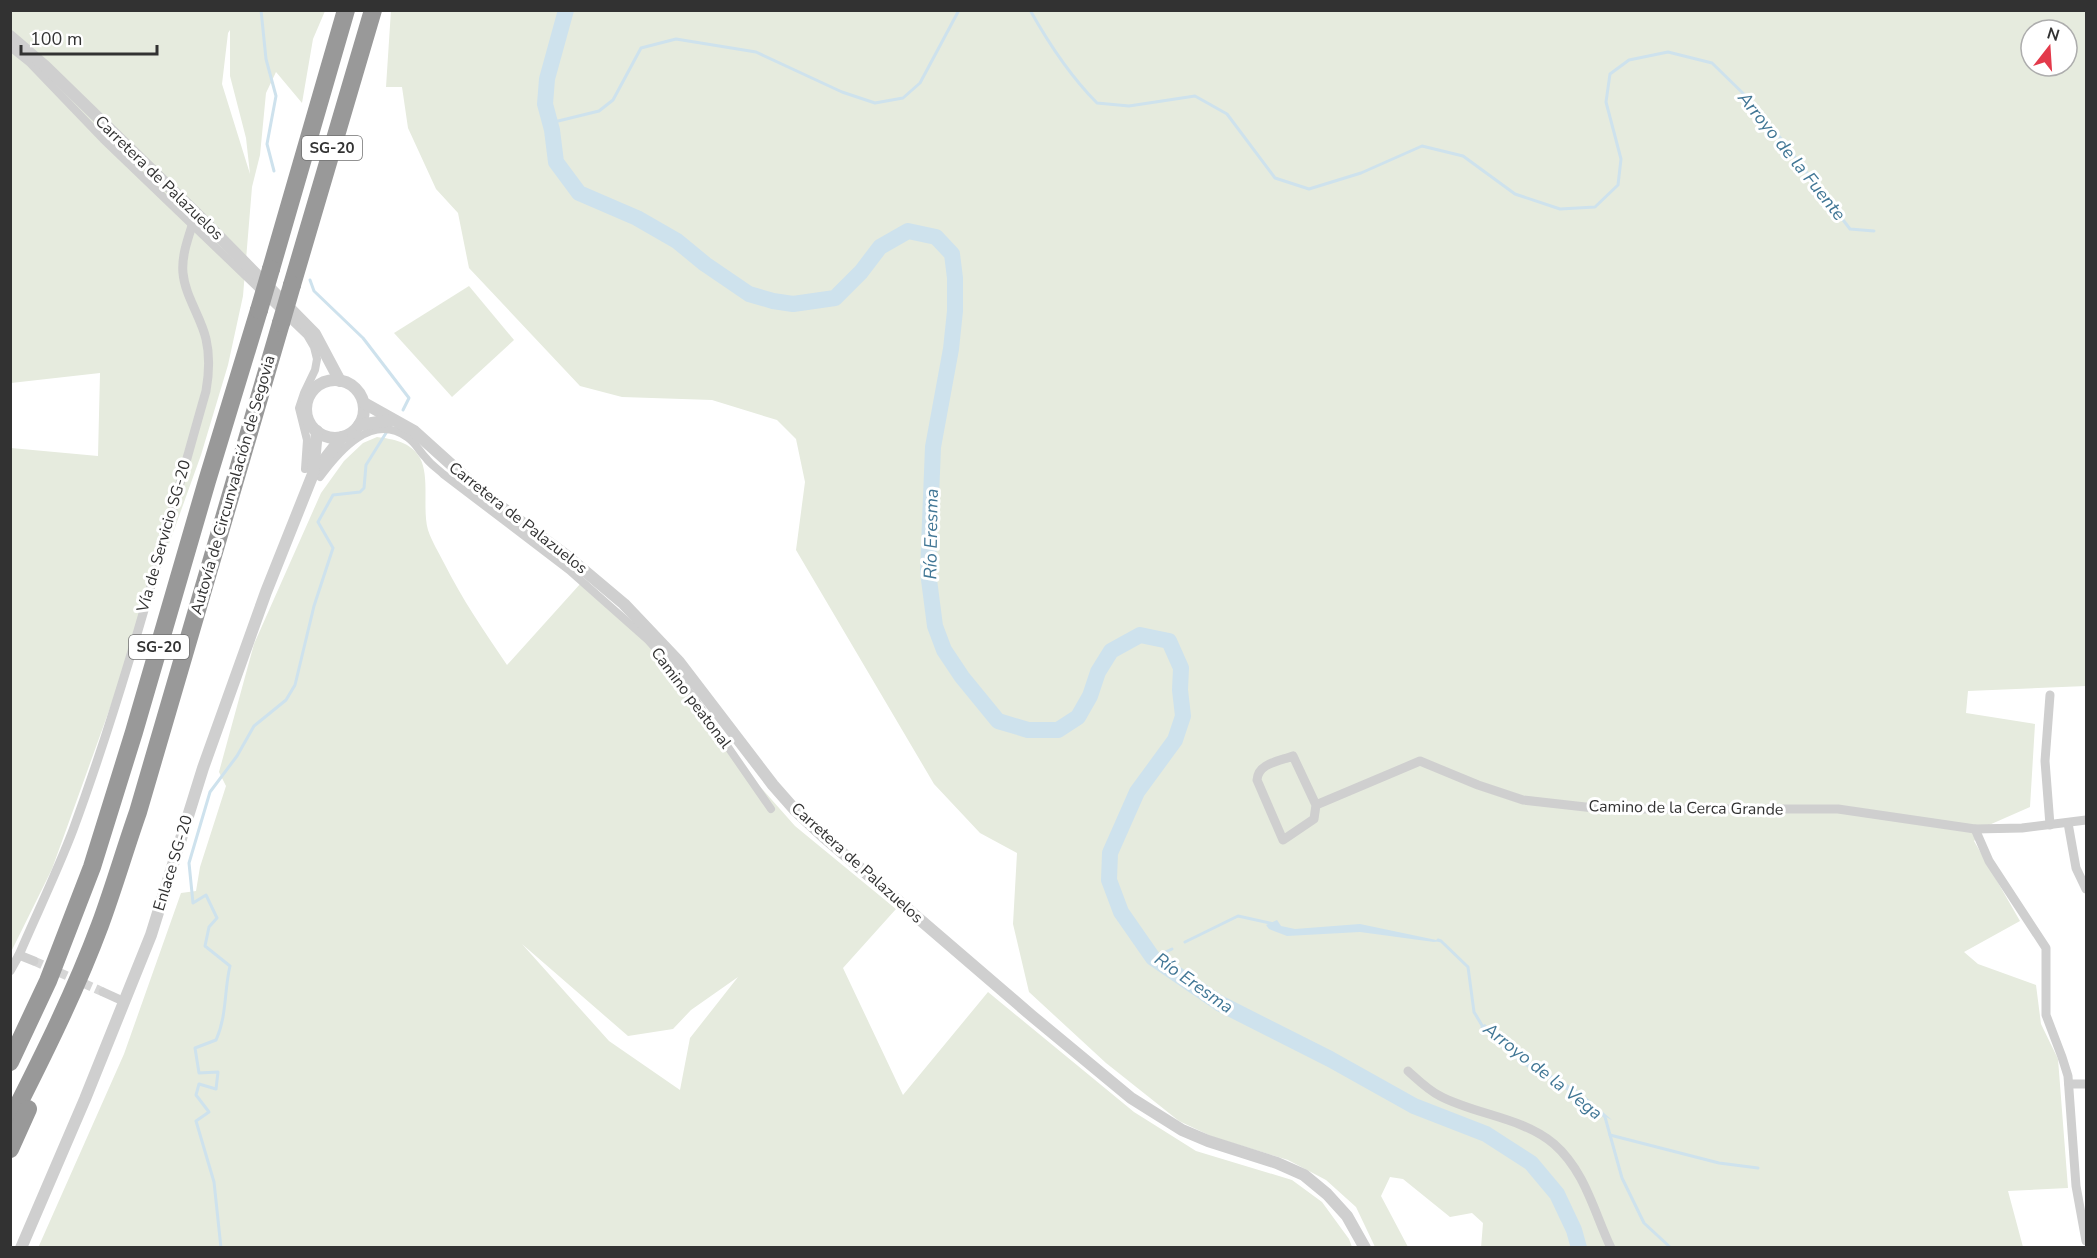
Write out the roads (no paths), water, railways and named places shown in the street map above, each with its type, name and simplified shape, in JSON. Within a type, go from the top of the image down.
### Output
[{"type":"highway","name":"Autovía de Circunvalación de Segovia","points":[[10,1062],[48,981],[92,867],[259,310],[346,10]]},
{"type":"highway","name":"Autovía de Circunvalación de Segovia","points":[[10,1121],[68,1003],[100,925],[138,812],[373,10]]},
{"type":"highway","points":[[10,1042],[48,981]]},
{"type":"highway","points":[[10,1149],[38,1087],[68,1003]]},
{"type":"street","name":"Carretera de Palazuelos","points":[[10,36],[45,66],[194,219],[315,334],[340,381]]},
{"type":"street","points":[[10,47],[30,63],[103,139],[194,219],[307,335],[314,346],[317,358],[312,381],[304,393],[299,408],[313,473]]},
{"type":"street","name":"Vía de Servicio SG-20","points":[[10,971],[72,831],[107,730],[206,391],[208,378],[206,338],[190,299],[183,272],[183,262],[194,219]]},
{"type":"street","points":[[319,385],[329,381],[340,381],[355,388],[360,395],[364,404],[363,415],[359,425],[351,433],[342,437],[327,436],[317,431],[309,420],[306,408],[309,397],[319,385],[324,352]]},
{"type":"street","name":"Carretera de Palazuelos","points":[[364,404],[414,431],[485,495],[567,556],[624,604],[679,662],[773,785],[795,810],[1032,1016],[1131,1098],[1182,1130],[1305,1175],[1347,1216],[1365,1248]]},
{"type":"street","points":[[359,425],[391,420]]},
{"type":"street","name":"Camino peatonal","points":[[313,473],[365,432],[378,429],[392,430],[405,435],[443,474],[569,570],[648,640],[667,661],[771,808]]},
{"type":"street","name":"Enlace SG-20","points":[[21,1248],[151,935],[203,768],[266,592],[313,473],[317,431]]},
{"type":"street","name":"Enlace SG-20","points":[[313,473],[342,437]]},
{"type":"street","points":[[2050,695],[2045,761],[2050,825]]},
{"type":"street","points":[[1293,756],[1316,805],[1314,819],[1283,840],[1257,780],[1258,774],[1262,768],[1293,756]]},
{"type":"street","name":"Camino de la Cerca Grande","points":[[1316,805],[1420,761],[1478,785],[1523,800],[1580,807],[1662,810],[1838,808],[1976,829],[2050,825],[2086,820]]},
{"type":"street","points":[[2068,823],[2076,868],[2086,890]]},
{"type":"street","points":[[1976,829],[1989,861],[2046,948],[2046,1015],[2066,1066],[2076,1186],[2086,1241]]},
{"type":"street","points":[[19,955],[34,961]]},
{"type":"street","points":[[103,992],[125,1002]]},
{"type":"street","points":[[1408,1071],[1441,1096],[1502,1118],[1532,1131],[1553,1144],[1581,1179],[1611,1248]]},
{"type":"street","points":[[2069,1084],[2086,1084]]},
{"type":"street","points":[[2076,1186],[2086,1182]]},
{"type":"water","points":[[1277,920],[1281,926],[1295,929],[1360,924],[1441,941],[1360,932],[1287,936],[1269,929],[1266,925]]},
{"type":"water","points":[[1485,1024],[1505,1045],[1579,1091],[1612,1120],[1514,1058],[1480,1027]]},
{"type":"waterway","points":[[261,10],[266,59],[276,96],[267,144],[274,171]]},
{"type":"waterway","name":"Río Eresma","points":[[566,10],[547,79],[545,104],[552,130],[556,162],[579,193],[637,218],[677,241],[705,264],[749,294],[773,301],[793,304],[835,298],[861,272],[880,247],[908,231],[936,237],[952,254],[955,311],[951,349],[933,447],[928,572],[935,626],[944,650],[962,677],[998,721],[1028,730],[1058,730],[1078,717],[1090,696],[1098,672],[1111,651],[1140,635],[1169,641],[1181,668],[1180,690],[1183,716],[1175,740],[1137,792],[1110,853],[1109,880],[1121,912],[1153,958],[1219,1003],[1330,1059],[1414,1106],[1486,1134],[1531,1163],[1557,1194],[1574,1230],[1579,1248]]},
{"type":"waterway","name":"Arroyo de la Fuente","points":[[550,123],[599,111],[613,100],[641,48],[676,39],[756,52],[842,92],[875,103],[903,98],[920,83],[959,10]]},
{"type":"waterway","name":"Arroyo de la Fuente","points":[[1030,10],[1060,59],[1097,103],[1129,106],[1195,96],[1227,114],[1275,178],[1309,189],[1361,173],[1422,146],[1463,156],[1515,194],[1560,209],[1595,207],[1618,185],[1621,159],[1606,102],[1610,74],[1629,60],[1668,52],[1712,63],[1755,105],[1850,229],[1874,231]]},
{"type":"waterway","points":[[310,280],[314,291],[363,338],[409,398],[403,410]]},
{"type":"waterway","points":[[221,1248],[214,1182],[196,1121],[209,1112],[196,1095],[199,1084],[216,1089],[218,1072],[199,1073],[195,1048],[216,1040],[220,1031],[230,966],[205,946],[209,927],[217,918],[206,895],[193,903],[189,863],[210,792],[237,756],[254,726],[286,700],[295,685],[314,606],[333,548],[318,522],[333,495],[360,492],[364,488],[366,465],[386,433]]},
{"type":"waterway","name":"Arroyo de la Vega","points":[[1185,942],[1238,916],[1274,924]]},
{"type":"waterway","name":"Arroyo de la Vega","points":[[1438,940],[1468,967],[1474,1012],[1483,1027]]},
{"type":"waterway","name":"Arroyo de la Vega","points":[[1153,958],[1172,949]]},
{"type":"waterway","name":"Arroyo de la Vega","points":[[1602,1114],[1605,1117],[1622,1178],[1644,1223],[1671,1248]]},
{"type":"waterway","points":[[1610,1135],[1719,1163],[1758,1168]]},
{"type":"tunnel","points":[[34,961],[103,992]]}]
